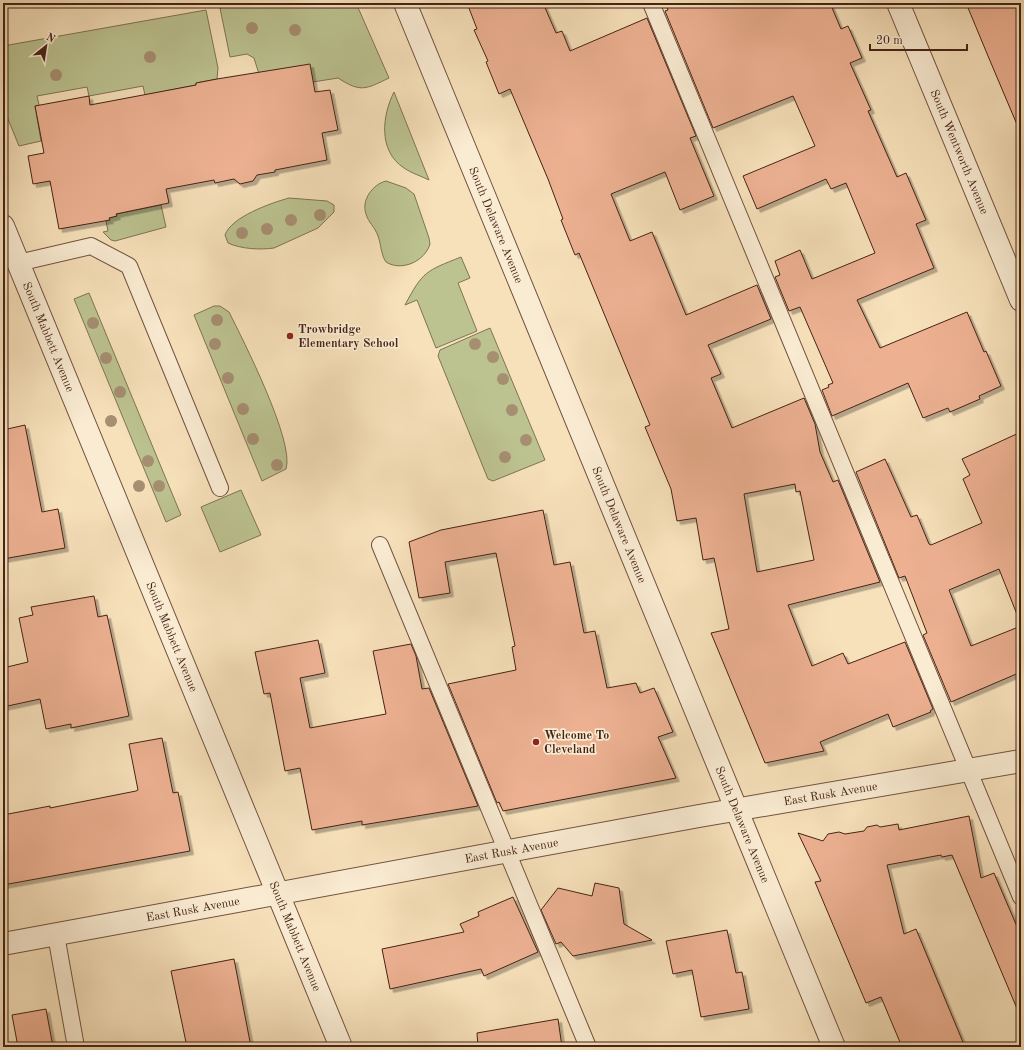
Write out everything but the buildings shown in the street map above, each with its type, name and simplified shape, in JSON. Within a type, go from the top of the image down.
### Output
[{"type":"street","name":"South Delaware Avenue","points":[[405,3],[834,1047]]},
{"type":"street","name":"South Wentworth Avenue","points":[[898,3],[1021,300]]},
{"type":"street","name":"South Mabbett Avenue","points":[[3,226],[341,1047]]},
{"type":"street","name":"East Rusk Avenue","points":[[3,944],[735,809],[969,771],[1021,761]]},
{"type":"lane","points":[[651,3],[1021,897]]},
{"type":"lane","points":[[18,263],[91,246],[129,266],[220,488]]},
{"type":"lane","points":[[380,545],[588,1047]]},
{"type":"lane","points":[[56,935],[76,1047]]},
{"type":"green space","points":[[249,3],[356,3],[389,78],[375,85],[364,88],[352,86],[338,78],[313,82],[259,74],[254,58],[247,54],[230,57],[220,8]]},
{"type":"green space","points":[[206,10],[218,68],[217,79],[196,83],[196,85],[145,95],[143,86],[89,96],[87,87],[37,96],[39,105],[35,106],[41,141],[19,146],[3,107],[3,46]]},
{"type":"green space","points":[[394,92],[429,180],[404,168],[396,161],[386,143],[385,122],[390,101]]},
{"type":"green space","points":[[386,181],[406,188],[414,194],[429,238],[430,244],[423,255],[418,260],[406,265],[392,265],[386,262],[377,233],[368,220],[366,214],[365,203],[369,193],[377,185]]},
{"type":"green space","points":[[289,198],[327,201],[334,205],[334,212],[318,228],[274,248],[263,249],[239,247],[228,243],[225,235],[235,222],[272,203]]},
{"type":"green space","points":[[161,205],[166,227],[115,241],[111,240],[103,232],[108,231],[106,221],[110,220],[109,218],[117,216],[116,214]]},
{"type":"green space","points":[[461,257],[470,278],[458,283],[477,331],[436,348],[417,300],[405,305],[421,279],[433,269]]},
{"type":"green space","points":[[89,293],[181,515],[166,522],[74,299]]},
{"type":"green space","points":[[214,306],[220,306],[229,312],[256,367],[276,415],[283,437],[287,456],[286,469],[262,481],[194,315]]},
{"type":"green space","points":[[490,328],[545,460],[493,481],[488,479],[438,356],[440,350]]},
{"type":"green space","points":[[241,490],[261,535],[220,552],[201,507]]},
{"type":"place","name":"Trowbridge Elementary School","points":[[290,336]]},
{"type":"place","name":"Welcome To Cleveland","points":[[536,742]]}]
